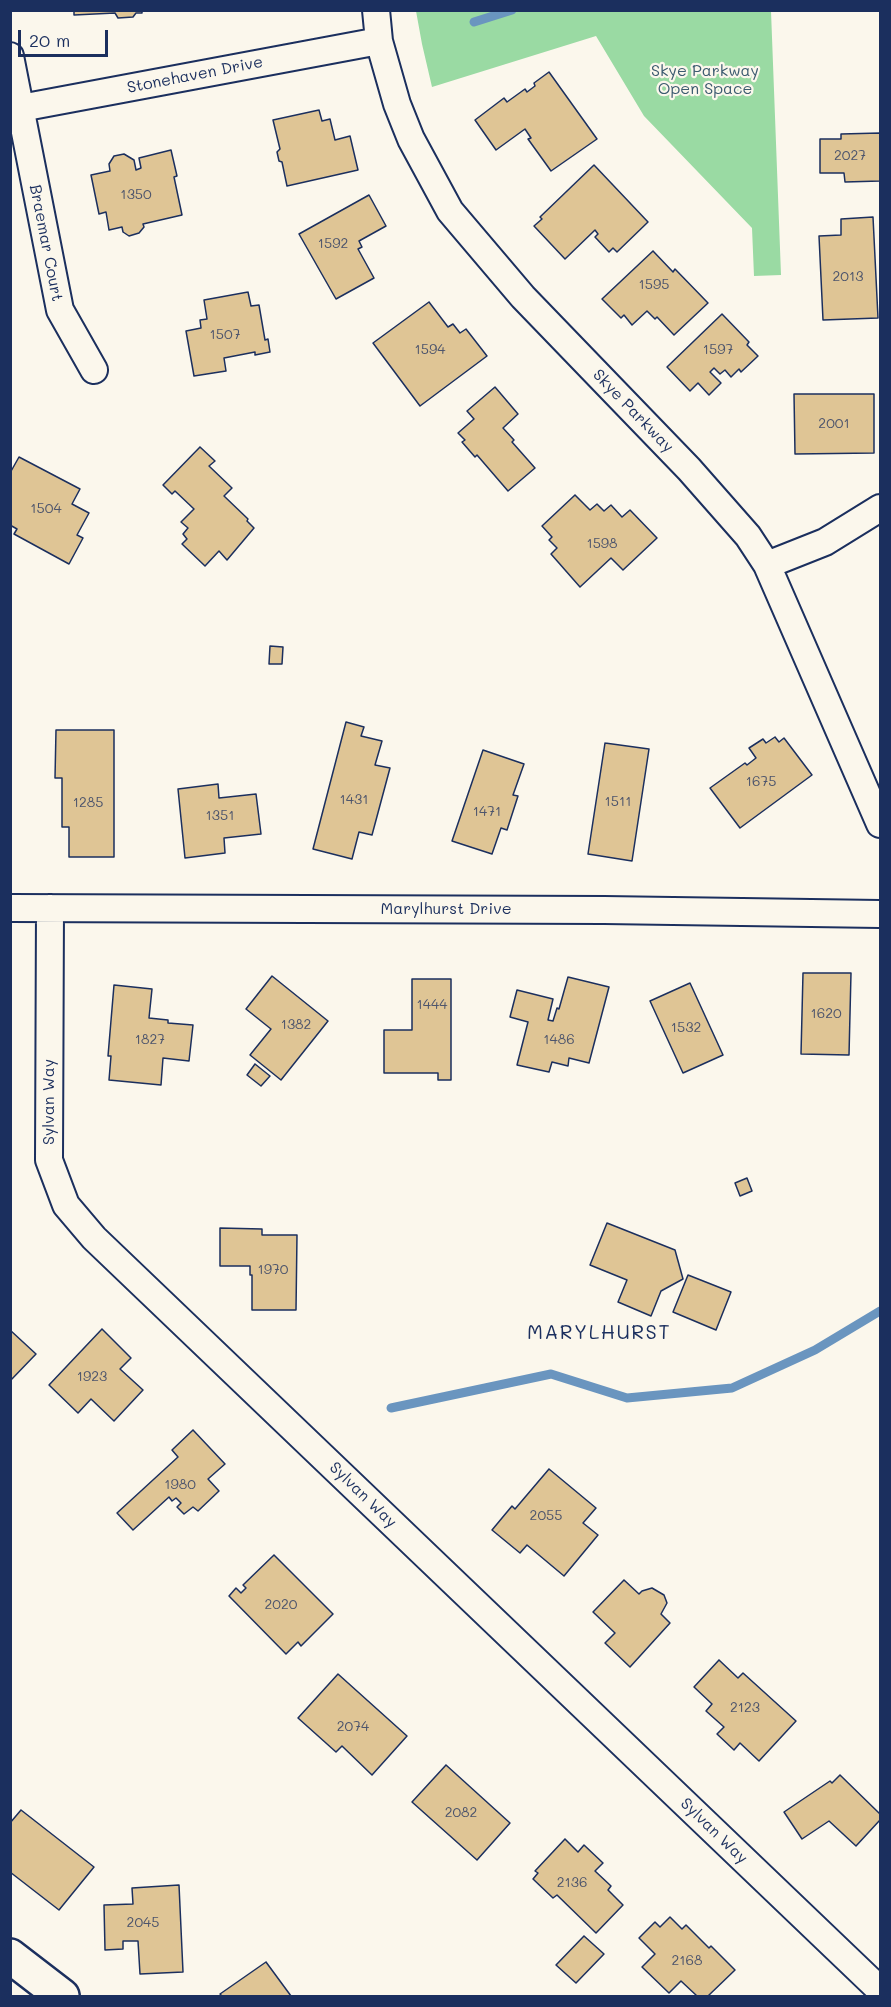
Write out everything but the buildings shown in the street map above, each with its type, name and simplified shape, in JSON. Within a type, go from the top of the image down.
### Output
[{"type":"street","name":"Skye Parkway","points":[[376,10],[380,40],[397,104],[409,134],[450,211],[523,297],[721,504],[748,536],[767,565],[880,824]]},
{"type":"street","name":"Stonehaven Drive","points":[[15,109],[380,40]]},
{"type":"street","name":"Braemar Court","points":[[10,56],[15,109],[60,310],[94,370]]},
{"type":"street","points":[[767,565],[825,543],[880,508]]},
{"type":"street","name":"Marylhurst Drive","points":[[10,908],[604,910],[880,914]]},
{"type":"street","name":"Sylvan Way","points":[[50,908],[49,1160],[66,1205],[103,1246],[880,1990]]},
{"type":"street","points":[[10,1956],[62,1996]]},
{"type":"green space","name":"Skye Parkway Open Space","points":[[416,11],[771,11],[781,275],[754,276],[752,228],[644,116],[596,36],[432,87]]},
{"type":"waterway","points":[[474,22],[512,10]]},
{"type":"waterway","points":[[391,1408],[551,1374],[627,1398],[732,1388],[815,1350],[880,1311]]},
{"type":"district","name":"MARYLHURST","points":[[599,1333]]}]
